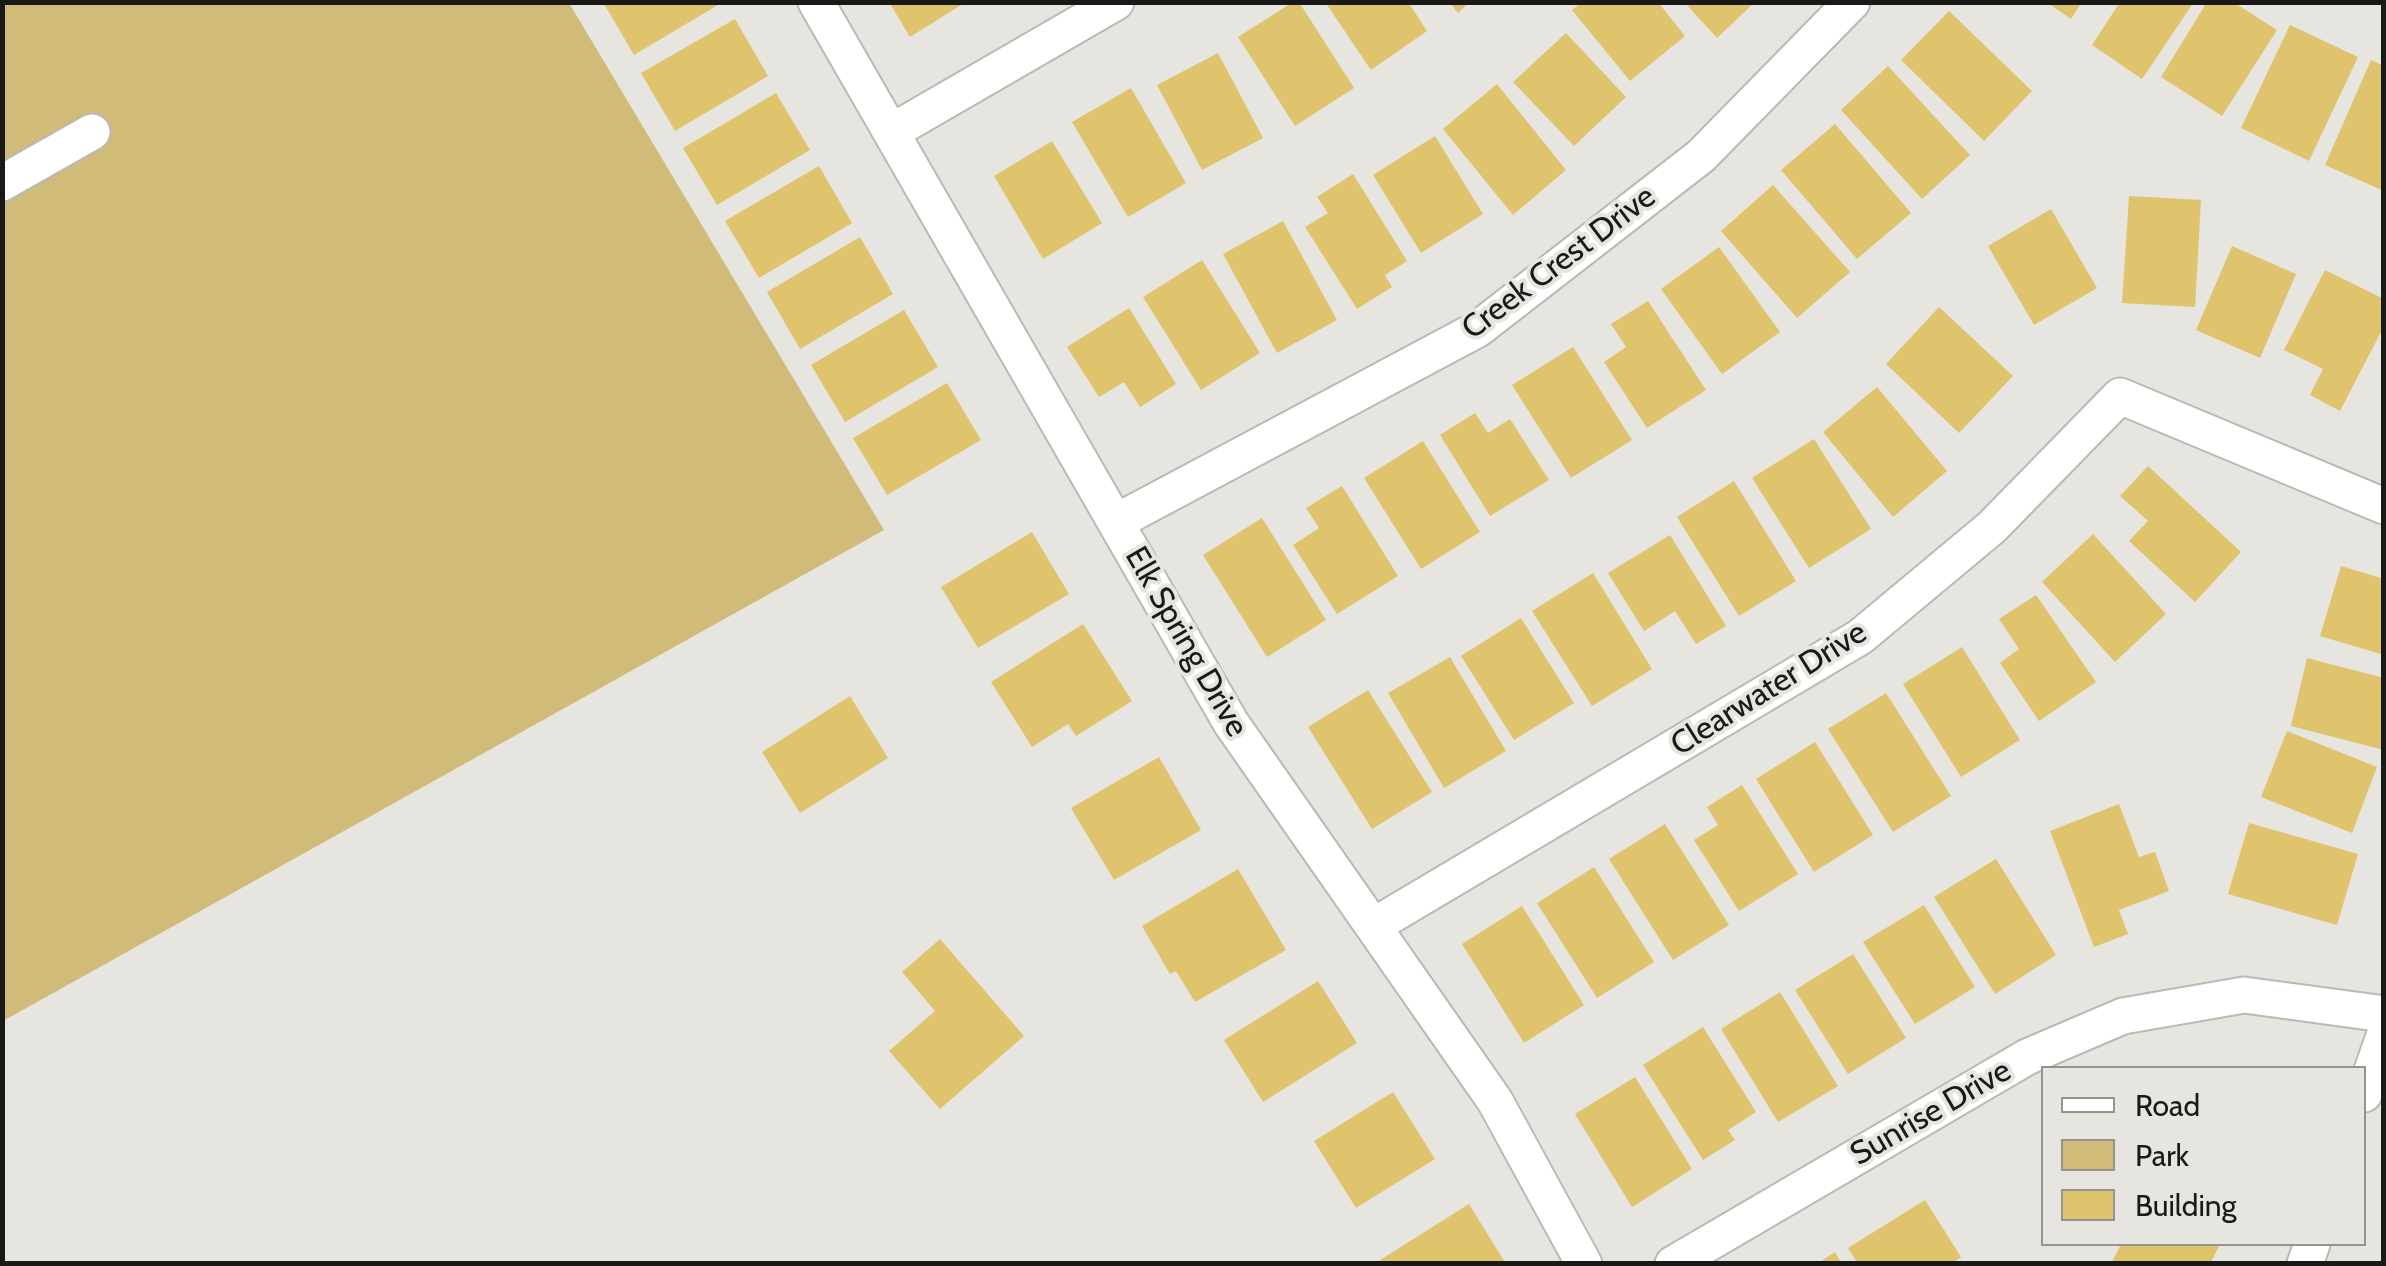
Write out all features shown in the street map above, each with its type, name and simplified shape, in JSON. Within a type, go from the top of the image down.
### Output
[{"type":"street","name":"Elk Spring Drive","points":[[816,2],[1232,724],[1496,1101],[1584,1264]]},
{"type":"street","points":[[893,131],[1116,2]]},
{"type":"street","name":"Creek Crest Drive","points":[[1116,522],[1478,328],[1701,156],[1852,2]]},
{"type":"street","points":[[2,183],[92,132]]},
{"type":"street","name":"Clearwater Drive","points":[[1375,925],[1860,637],[1992,528],[2120,396],[2384,506]]},
{"type":"street","name":"Sunrise Drive","points":[[1673,1264],[2026,1057],[2122,1016],[2244,994],[2384,1014]]},
{"type":"street","points":[[2366,1088],[2384,1036]]},
{"type":"green space","points":[[3,3],[569,3],[884,530],[3,1021]]},
{"type":"building","points":[[603,2],[723,2],[634,55]]},
{"type":"building","points":[[889,2],[966,2],[910,37]]},
{"type":"building","points":[[1299,2],[1354,88],[1295,126],[1238,37]]},
{"type":"building","points":[[1325,2],[1408,2],[1427,31],[1371,70]]},
{"type":"building","points":[[1449,2],[1469,2],[1458,13]]},
{"type":"building","points":[[1582,2],[1658,2],[1685,36],[1630,81],[1572,10]]},
{"type":"building","points":[[1684,2],[1755,2],[1717,38]]},
{"type":"building","points":[[2046,2],[2082,2],[2071,19]]},
{"type":"building","points":[[2120,2],[2194,2],[2142,79],[2092,45]]},
{"type":"building","points":[[2207,2],[2233,2],[2277,30],[2222,116],[2161,77]]},
{"type":"building","points":[[1949,11],[2032,91],[1984,141],[1901,60]]},
{"type":"building","points":[[735,19],[768,76],[675,131],[641,73]]},
{"type":"building","points":[[2290,25],[2358,57],[2309,161],[2241,128]]},
{"type":"building","points":[[1566,33],[1626,97],[1574,146],[1513,82]]},
{"type":"building","points":[[1218,53],[1263,138],[1202,170],[1157,85]]},
{"type":"building","points":[[2371,60],[2384,66],[2384,191],[2325,165]]},
{"type":"building","points":[[1888,66],[1970,155],[1922,199],[1841,110]]},
{"type":"building","points":[[1497,84],[1566,170],[1513,215],[1443,129]]},
{"type":"building","points":[[1131,88],[1186,183],[1128,217],[1072,122]]},
{"type":"building","points":[[776,93],[810,150],[717,205],[683,148]]},
{"type":"building","points":[[1835,124],[1911,213],[1857,259],[1781,170]]},
{"type":"building","points":[[1435,136],[1483,214],[1421,253],[1373,175]]},
{"type":"building","points":[[1052,141],[1102,223],[1043,259],[994,176]]},
{"type":"building","points":[[819,166],[852,223],[759,278],[725,221]]},
{"type":"building","points":[[1353,174],[1407,261],[1385,275],[1392,287],[1357,309],[1305,227],[1328,213],[1317,197]]},
{"type":"building","points":[[1773,185],[1850,272],[1797,318],[1721,231]]},
{"type":"building","points":[[2129,196],[2201,200],[2195,307],[2122,303]]},
{"type":"building","points":[[2051,209],[2097,288],[2034,325],[1988,246]]},
{"type":"building","points":[[1283,221],[1337,320],[1277,353],[1223,254]]},
{"type":"building","points":[[860,237],[893,294],[800,349],[767,292]]},
{"type":"building","points":[[2232,246],[2296,274],[2260,358],[2196,330]]},
{"type":"building","points":[[1719,247],[1780,332],[1722,374],[1661,289]]},
{"type":"building","points":[[1202,260],[1260,353],[1201,390],[1143,297]]},
{"type":"building","points":[[2325,270],[2384,299],[2384,326],[2340,411],[2310,395],[2323,369],[2284,350]]},
{"type":"building","points":[[1648,301],[1706,390],[1647,428],[1604,362],[1626,347],[1611,324]]},
{"type":"building","points":[[1939,307],[2013,376],[1959,433],[1886,364]]},
{"type":"building","points":[[1129,308],[1176,384],[1140,407],[1124,382],[1099,397],[1067,347]]},
{"type":"building","points":[[904,310],[938,367],[845,422],[811,365]]},
{"type":"building","points":[[1573,347],[1632,440],[1571,478],[1512,385]]},
{"type":"building","points":[[947,383],[981,440],[887,495],[853,438]]},
{"type":"building","points":[[1877,387],[1947,471],[1893,517],[1823,432]]},
{"type":"building","points":[[1475,413],[1488,433],[1510,419],[1549,480],[1490,516],[1440,435]]},
{"type":"building","points":[[1814,439],[1871,529],[1809,568],[1752,478]]},
{"type":"building","points":[[1423,441],[1480,532],[1421,569],[1364,478]]},
{"type":"building","points":[[2148,466],[2241,552],[2195,602],[2129,541],[2148,521],[2120,496]]},
{"type":"building","points":[[1734,481],[1796,581],[1739,616],[1677,517]]},
{"type":"building","points":[[1342,486],[1398,576],[1337,614],[1293,545],[1319,528],[1306,508]]},
{"type":"building","points":[[1262,518],[1326,620],[1267,657],[1203,555]]},
{"type":"building","points":[[1032,532],[1069,594],[978,648],[941,587]]},
{"type":"building","points":[[2093,534],[2166,614],[2115,662],[2042,582]]},
{"type":"building","points":[[1670,535],[1726,626],[1696,644],[1675,611],[1644,631],[1608,573]]},
{"type":"building","points":[[2341,566],[2384,579],[2384,655],[2320,636]]},
{"type":"building","points":[[1593,573],[1652,669],[1592,706],[1532,611]]},
{"type":"building","points":[[2036,595],[2096,682],[2039,721],[2000,663],[2019,649],[1999,619]]},
{"type":"building","points":[[1521,618],[1574,703],[1514,740],[1461,656]]},
{"type":"building","points":[[1083,624],[1132,701],[1076,736],[1068,724],[1032,747],[991,682]]},
{"type":"building","points":[[1962,647],[2020,740],[1961,777],[1903,684]]},
{"type":"building","points":[[1450,657],[1506,751],[1444,788],[1388,693]]},
{"type":"building","points":[[2307,658],[2384,678],[2384,750],[2291,726]]},
{"type":"building","points":[[1368,690],[1432,792],[1372,829],[1308,727]]},
{"type":"building","points":[[1886,693],[1951,796],[1893,832],[1828,729]]},
{"type":"building","points":[[850,696],[888,758],[800,813],[762,752]]},
{"type":"building","points":[[2287,731],[2377,767],[2352,833],[2261,797]]},
{"type":"building","points":[[1815,742],[1873,835],[1814,872],[1756,779]]},
{"type":"building","points":[[1159,757],[1201,830],[1114,880],[1071,808]]},
{"type":"building","points":[[1742,785],[1798,874],[1739,911],[1694,840],[1718,825],[1707,807]]},
{"type":"building","points":[[2119,804],[2139,857],[2155,852],[2169,891],[2119,910],[2128,934],[2094,947],[2050,831]]},
{"type":"building","points":[[2249,823],[2358,854],[2337,925],[2228,894]]},
{"type":"building","points":[[1665,824],[1729,925],[1673,960],[1609,859]]},
{"type":"building","points":[[1996,859],[2056,955],[1995,994],[1934,897]]},
{"type":"building","points":[[1594,867],[1654,962],[1597,998],[1537,903]]},
{"type":"building","points":[[1238,869],[1286,950],[1195,1002],[1176,971],[1170,974],[1142,926]]},
{"type":"building","points":[[1924,905],[1975,987],[1915,1024],[1863,942]]},
{"type":"building","points":[[1522,906],[1584,1005],[1524,1043],[1462,944]]},
{"type":"building","points":[[940,939],[1024,1036],[940,1109],[889,1051],[935,1011],[902,972]]},
{"type":"building","points":[[1853,954],[1906,1038],[1848,1074],[1795,990]]},
{"type":"building","points":[[1318,981],[1357,1043],[1263,1102],[1224,1040]]},
{"type":"building","points":[[1780,992],[1838,1086],[1778,1122],[1721,1029]]},
{"type":"building","points":[[1703,1027],[1756,1112],[1728,1130],[1735,1140],[1703,1160],[1643,1065]]},
{"type":"building","points":[[1635,1077],[1692,1169],[1632,1207],[1575,1114]]},
{"type":"building","points":[[1393,1092],[1435,1159],[1356,1208],[1314,1141]]},
{"type":"building","points":[[1925,1200],[1961,1257],[1951,1264],[1858,1264],[1848,1248]]},
{"type":"building","points":[[1469,1204],[1506,1264],[1382,1264],[1380,1260]]},
{"type":"building","points":[[2120,1246],[2219,1246],[2210,1264],[2111,1264]]},
{"type":"building","points":[[1835,1252],[1842,1264],[1817,1264]]}]
